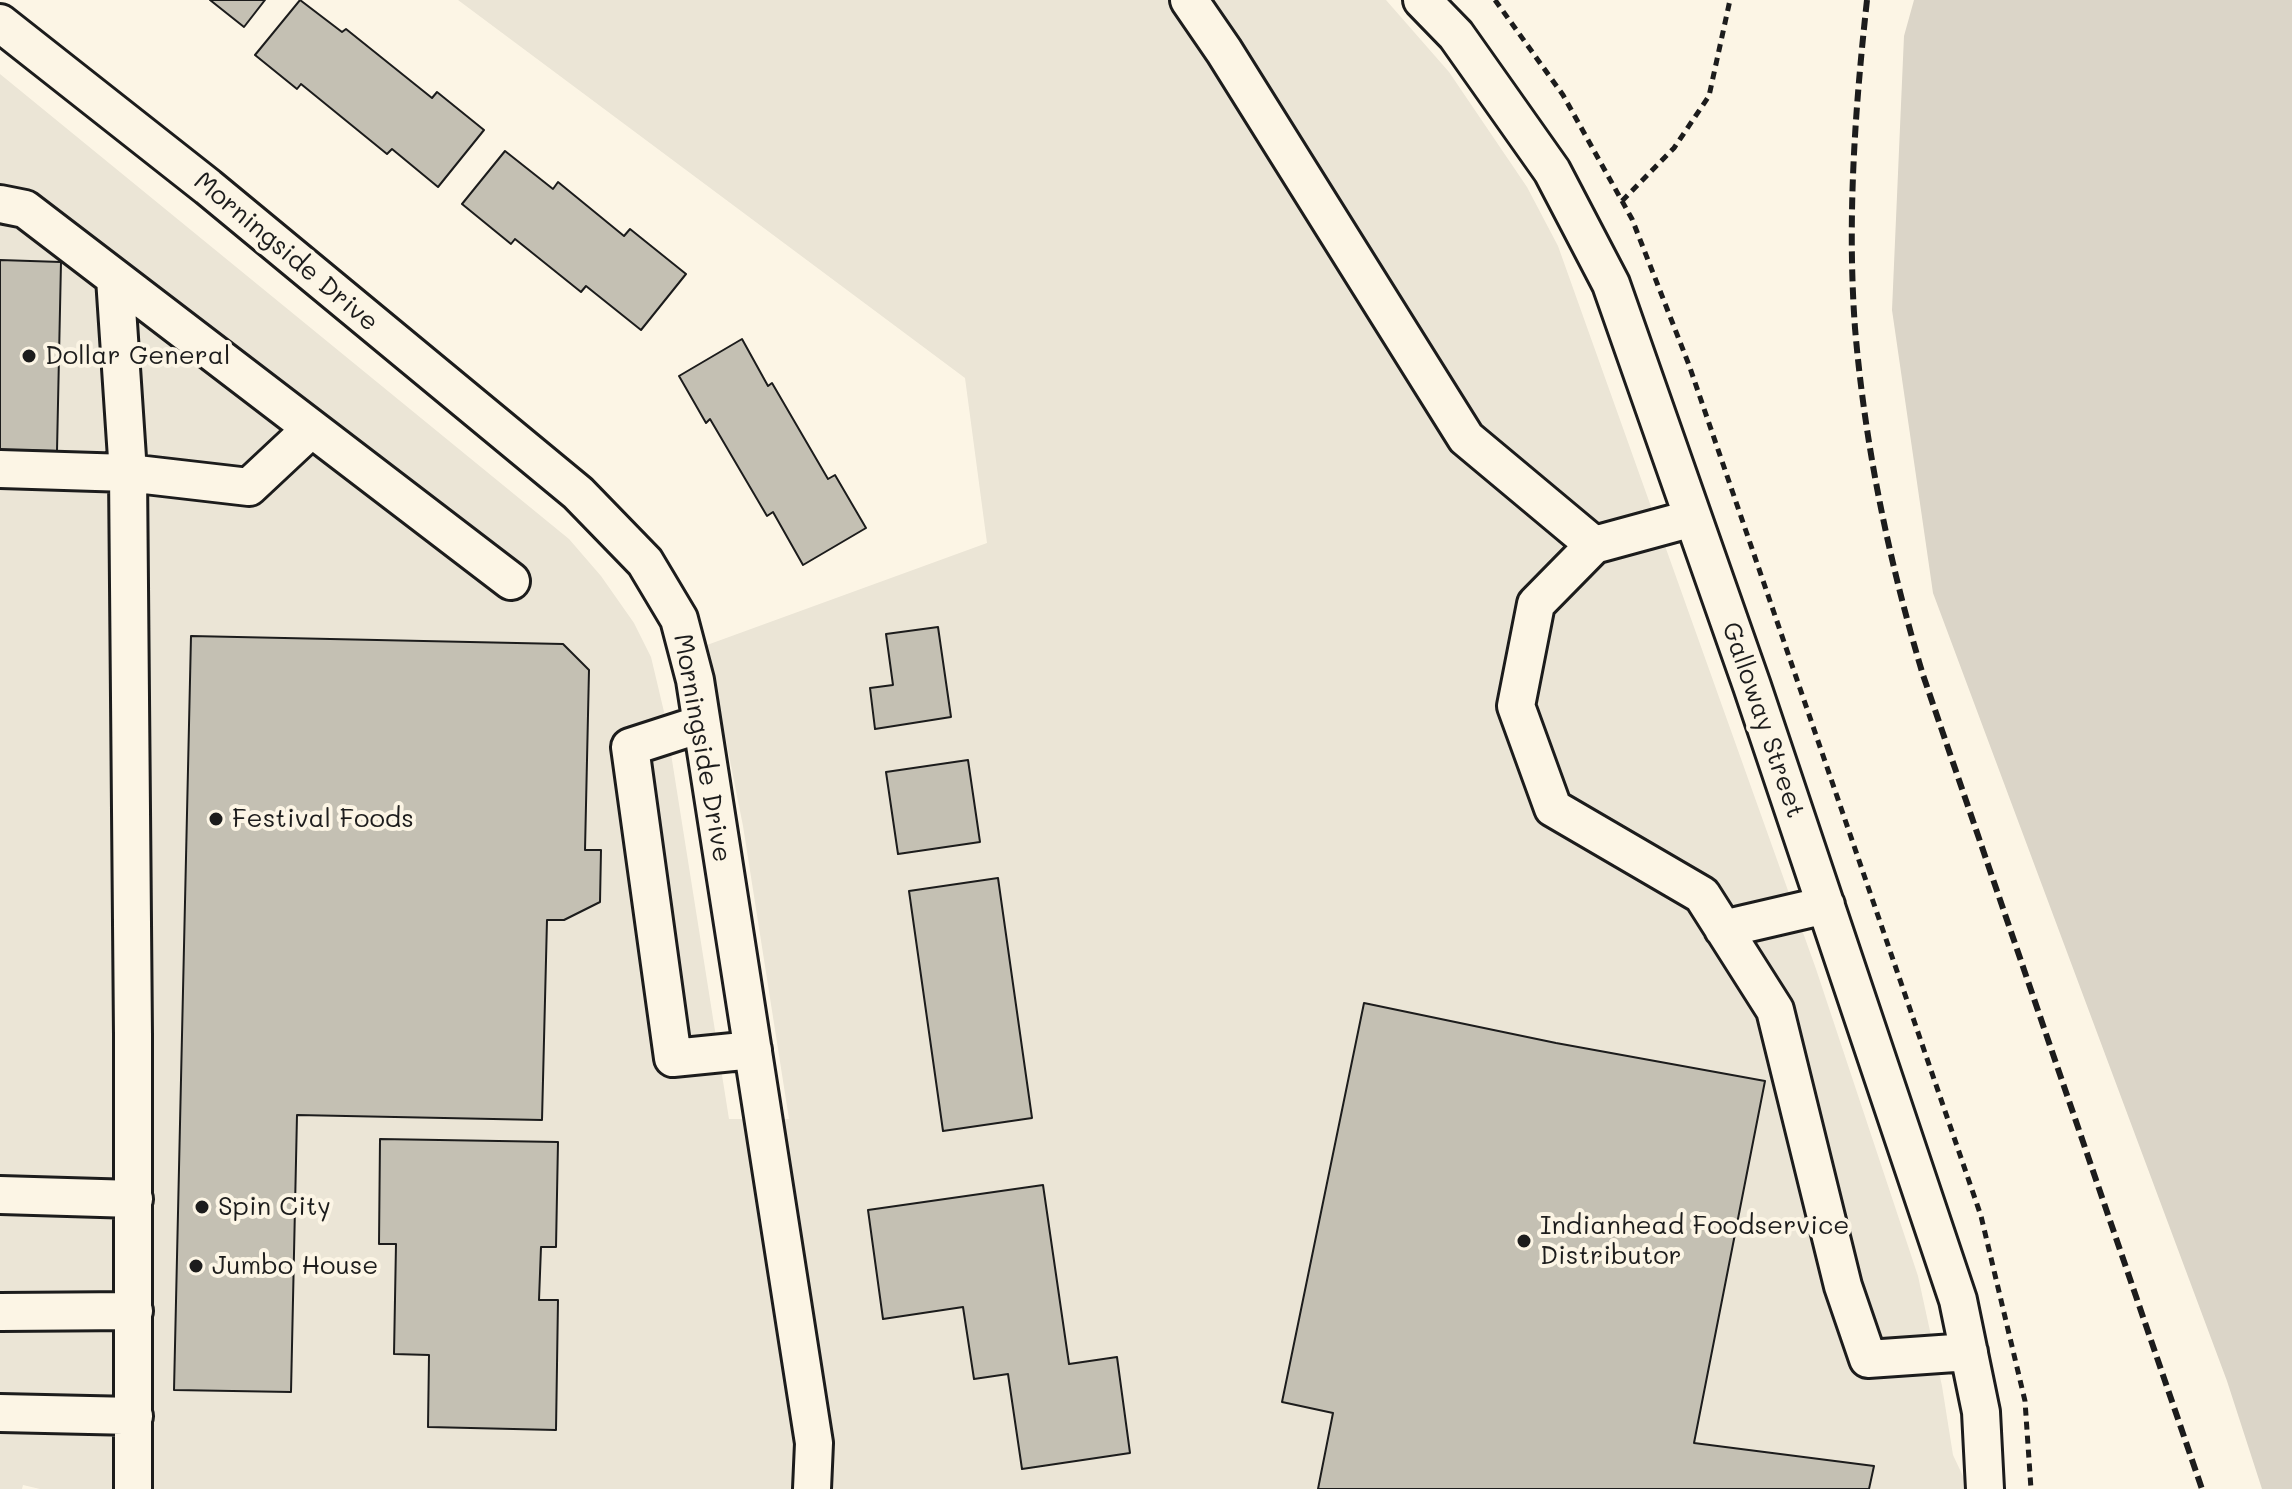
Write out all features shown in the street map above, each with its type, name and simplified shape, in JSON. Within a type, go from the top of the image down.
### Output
[{"type":"street","points":[[1189,0],[1466,438],[1594,545]]},
{"type":"street","name":"Galloway Street","points":[[1422,0],[1456,35],[1558,182],[1611,284],[1826,905],[1958,1300],[1981,1412],[1985,1489]]},
{"type":"street","name":"Morningside Drive","points":[[0,23],[208,187],[578,493],[645,562],[679,619],[695,680],[814,1443],[812,1489]]},
{"type":"street","points":[[0,204],[25,209],[511,581]]},
{"type":"street","points":[[115,278],[128,473],[134,1199],[133,1489]]},
{"type":"street","points":[[0,469],[128,473],[249,487],[311,429]]},
{"type":"street","points":[[1693,518],[1594,545],[1536,604],[1516,706],[1553,808],[1702,895],[1775,1010],[1843,1286],[1868,1359],[1969,1352]]},
{"type":"street","points":[[701,724],[630,747],[673,1058],[753,1050]]},
{"type":"street","points":[[1723,929],[1826,905]]},
{"type":"street","points":[[0,1195],[134,1199]]},
{"type":"street","points":[[0,1312],[134,1311]]},
{"type":"street","points":[[0,1413],[134,1416]]},
{"type":"path","points":[[1495,0],[1563,95],[1632,219],[1689,365],[1981,1216],[2025,1401],[2031,1489]]},
{"type":"path","points":[[1622,201],[1674,148],[1709,96],[1730,0]]},
{"type":"shaded area","points":[[458,0],[1386,0],[1449,72],[1527,187],[1558,246],[1816,969],[1918,1276],[1942,1386],[1953,1455],[1969,1489],[40,1489],[23,1485],[22,1489],[0,1489],[0,74],[569,539],[601,576],[634,623],[651,657],[665,716],[729,1119],[789,1119],[743,826],[707,645],[987,543],[965,378]]},
{"type":"shaded area","points":[[1914,0],[2292,0],[2292,1489],[2262,1489],[2227,1381],[1933,593],[1892,310],[1904,36]]},
{"type":"building","points":[[210,0],[265,0],[244,27]]},
{"type":"building","points":[[300,0],[342,32],[346,29],[432,98],[437,92],[484,130],[438,187],[392,149],[387,154],[301,84],[297,89],[255,55]]},
{"type":"building","points":[[505,151],[553,189],[558,182],[624,236],[630,229],[686,274],[641,330],[586,286],[581,292],[515,239],[511,244],[462,204]]},
{"type":"building","name":"Dollar General","points":[[0,260],[61,262],[57,451],[0,450]]},
{"type":"building","points":[[742,339],[768,386],[772,383],[828,479],[835,475],[866,528],[803,565],[773,512],[767,516],[710,419],[706,423],[679,376]]},
{"type":"building","points":[[938,627],[951,717],[875,729],[870,688],[893,685],[886,634]]},
{"type":"building","points":[[191,636],[563,644],[589,670],[585,850],[601,850],[600,902],[564,920],[547,920],[542,1120],[297,1115],[291,1392],[174,1390]]},
{"type":"building","points":[[968,760],[980,842],[898,854],[886,772]]},
{"type":"building","points":[[998,878],[1032,1118],[943,1131],[909,891]]},
{"type":"building","name":"Indianhead Foodservice Distributor","points":[[1364,1003],[1556,1043],[1765,1081],[1694,1443],[1874,1466],[1869,1489],[1318,1489],[1333,1413],[1282,1402]]},
{"type":"building","points":[[380,1139],[558,1142],[556,1247],[541,1247],[539,1300],[558,1300],[556,1430],[428,1427],[429,1355],[394,1354],[396,1244],[379,1244]]},
{"type":"building","points":[[1043,1185],[1069,1364],[1117,1357],[1130,1453],[1022,1469],[1008,1374],[974,1379],[963,1307],[883,1319],[868,1210]]},
{"type":"railway","points":[[1867,0],[1854,164],[1853,287],[1865,416],[1889,547],[1923,675],[2202,1489]]},
{"type":"place","name":"Dollar General","points":[[29,356]]},
{"type":"place","name":"Festival Foods","points":[[216,819]]},
{"type":"place","name":"Spin City","points":[[202,1207]]},
{"type":"place","name":"Indianhead Foodservice Distributor","points":[[1524,1241]]},
{"type":"place","name":"Jumbo House","points":[[196,1266]]}]
